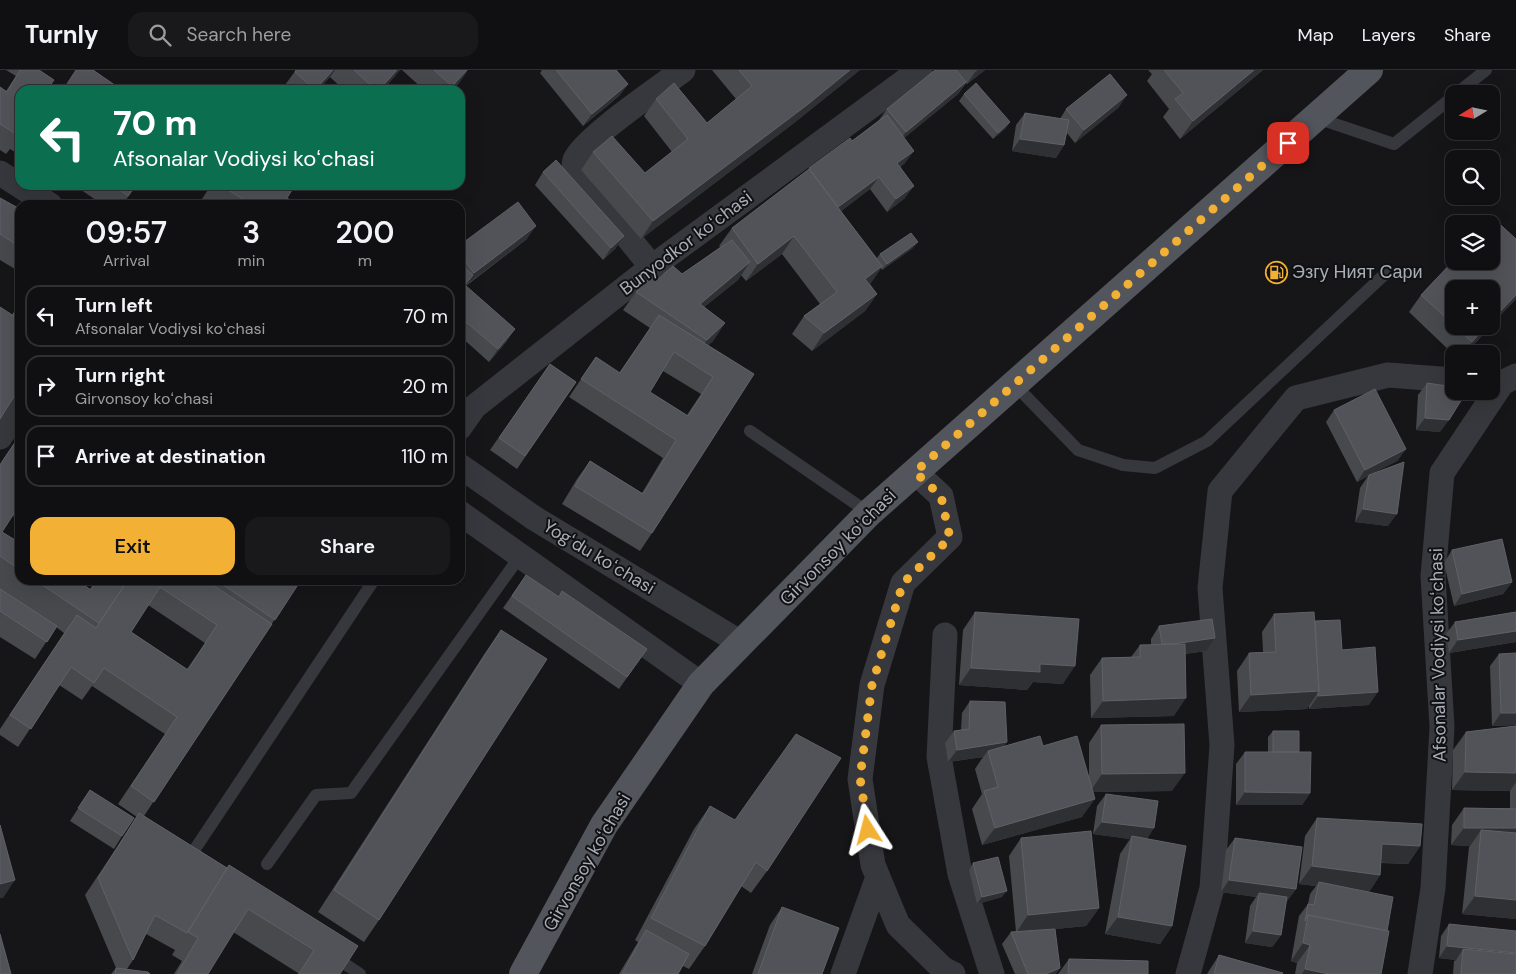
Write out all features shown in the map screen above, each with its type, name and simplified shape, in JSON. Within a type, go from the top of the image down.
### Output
[{"type":"main road","name":"Girvonsoy koʻchasi","points":[[523,974],[604,825],[701,684],[869,513],[1369,70]]},
{"type":"street","points":[[652,267],[574,171],[574,161],[582,150],[609,125],[683,70]]},
{"type":"street","name":"Bunyodkor koʻchasi","points":[[465,420],[474,408],[652,267],[920,70]]},
{"type":"street","points":[[0,173],[15,183]]},
{"type":"street","points":[[27,190],[42,200]]},
{"type":"street","points":[[1188,974],[1212,888],[1222,744],[1210,588],[1220,491],[1296,398],[1388,375],[1445,379]]},
{"type":"street","name":"Afsonalar Vodiysi koʻchasi","points":[[1420,974],[1433,888],[1442,727],[1433,576],[1442,473],[1506,385]]},
{"type":"street","points":[[0,437],[15,414]]},
{"type":"street","name":"Yogʻdu koʻchasi","points":[[465,470],[534,518],[741,643]]},
{"type":"street","points":[[915,472],[941,496],[950,538],[903,583],[872,685],[860,778],[873,864],[898,925],[943,969],[953,974]]},
{"type":"street","points":[[465,517],[701,684]]},
{"type":"street","points":[[945,635],[939,757],[960,874],[992,974]]},
{"type":"street","points":[[843,974],[878,877]]},
{"type":"lane","points":[[1467,85],[1486,70]]},
{"type":"lane","points":[[1317,118],[1394,144],[1445,103]]},
{"type":"lane","points":[[1015,385],[1078,450],[1123,464],[1155,468],[1207,441],[1385,274]]},
{"type":"lane","points":[[750,431],[869,513]]},
{"type":"lane","points":[[267,864],[316,795],[351,793],[520,556]]},
{"type":"lane","points":[[195,867],[186,862],[371,585]]},
{"type":"lane","points":[[318,947],[360,974]]},
{"type":"building","points":[[20,70],[39,70],[54,80],[50,85],[15,85],[15,133],[0,124],[0,87],[7,92]]},
{"type":"building","points":[[76,70],[93,70],[115,85],[66,85]]},
{"type":"building","points":[[296,70],[333,70],[320,85],[309,85],[295,72]]},
{"type":"building","points":[[354,70],[397,70],[384,85],[370,85]]},
{"type":"building","points":[[434,70],[467,70],[451,85]]},
{"type":"building","points":[[556,70],[616,70],[628,84],[592,114]]},
{"type":"building","points":[[739,70],[850,70],[807,105],[653,221],[593,152],[612,136],[645,173],[688,139],[656,99],[674,83],[707,123],[752,86]]},
{"type":"building","points":[[935,70],[956,70],[966,82],[906,132],[887,109]]},
{"type":"building","points":[[1164,70],[1254,70],[1193,121],[1175,99],[1183,93]]},
{"type":"building","points":[[1110,74],[1127,95],[1084,130],[1066,109]]},
{"type":"building","points":[[976,83],[1010,122],[998,133],[964,94]]},
{"type":"building","points":[[1025,113],[1069,120],[1064,145],[1020,139]]},
{"type":"building","points":[[887,115],[914,151],[897,163],[914,186],[896,199],[879,177],[838,207],[809,168],[850,138],[852,141]]},
{"type":"building","points":[[556,160],[624,236],[611,248],[543,172]]},
{"type":"building","points":[[809,169],[882,266],[865,279],[877,294],[824,333],[804,316],[837,292],[794,236],[758,264],[732,228]]},
{"type":"building","points":[[120,190],[132,190],[128,196]]},
{"type":"building","points":[[228,190],[292,190],[287,198],[290,200],[244,200]]},
{"type":"building","points":[[0,198],[15,206],[15,244],[0,234]]},
{"type":"building","points":[[518,202],[536,226],[474,273],[465,261],[465,241]]},
{"type":"building","points":[[1500,224],[1516,239],[1516,295],[1500,312],[1500,280],[1445,280],[1445,317],[1421,295],[1445,270],[1500,270]]},
{"type":"building","points":[[911,233],[918,242],[887,264],[880,254]]},
{"type":"building","points":[[732,240],[750,262],[700,304],[725,323],[707,340],[636,292],[653,275],[658,279],[673,266],[682,274]]},
{"type":"building","points":[[465,268],[473,275],[465,285]]},
{"type":"building","points":[[465,285],[515,329],[498,349],[465,321]]},
{"type":"building","points":[[0,307],[15,317],[15,395],[0,419]]},
{"type":"building","points":[[659,315],[754,374],[652,533],[575,486],[590,461],[643,494],[676,440],[581,379],[596,357],[620,373]],"holes":[[[674,352],[713,377],[688,416],[650,392]]]},
{"type":"building","points":[[1465,335],[1478,335],[1472,342]]},
{"type":"building","points":[[550,364],[576,382],[525,456],[499,438]]},
{"type":"building","points":[[1427,383],[1445,386],[1445,400],[1461,400],[1449,420],[1425,418]]},
{"type":"building","points":[[1375,389],[1406,449],[1365,470],[1334,410]]},
{"type":"building","points":[[15,442],[15,512],[2,532],[15,540],[15,566],[0,556],[0,465]]},
{"type":"building","points":[[1404,462],[1397,514],[1363,509],[1369,475]]},
{"type":"building","points":[[1502,539],[1512,582],[1462,594],[1452,550]]},
{"type":"building","points":[[526,575],[559,597],[562,591],[647,649],[627,677],[512,596]]},
{"type":"building","points":[[42,585],[84,585],[91,590],[94,585],[125,585],[99,623]]},
{"type":"building","points":[[125,585],[213,585],[272,624],[154,802],[131,786],[177,717],[104,668],[94,683],[71,667],[31,729],[10,715],[77,615],[96,628]],"holes":[[[160,587],[217,625],[188,670],[131,632]]]},
{"type":"building","points":[[223,585],[298,585],[275,620]]},
{"type":"building","points":[[0,589],[57,626],[47,642],[0,611]]},
{"type":"building","points":[[975,612],[1079,619],[1075,666],[1040,664],[1040,672],[971,668]]},
{"type":"building","points":[[1314,612],[1319,691],[1251,695],[1249,653],[1276,652],[1274,614]]},
{"type":"building","points":[[1516,612],[1516,631],[1458,640],[1455,622]]},
{"type":"building","points":[[1212,619],[1215,638],[1162,644],[1159,626]]},
{"type":"building","points":[[1340,620],[1342,650],[1375,647],[1378,692],[1318,696],[1315,621]]},
{"type":"building","points":[[501,630],[547,659],[379,920],[334,890]]},
{"type":"building","points":[[1185,644],[1186,698],[1103,701],[1102,658],[1140,657],[1140,645]]},
{"type":"building","points":[[1516,653],[1516,713],[1501,713],[1499,654]]},
{"type":"building","points":[[970,701],[1005,702],[1007,742],[957,750],[954,731],[969,729]]},
{"type":"building","points":[[1184,724],[1185,773],[1102,774],[1101,725]]},
{"type":"building","points":[[1516,726],[1516,773],[1465,772],[1466,732]]},
{"type":"building","points":[[1273,731],[1299,731],[1299,752],[1273,752]]},
{"type":"building","points":[[796,734],[841,758],[767,871],[756,862],[705,946],[651,918],[710,806],[735,820]]},
{"type":"building","points":[[1040,736],[1043,746],[1077,736],[1095,799],[995,828],[984,791],[998,787],[988,751]]},
{"type":"building","points":[[1245,752],[1311,752],[1310,793],[1245,792]]},
{"type":"building","points":[[90,790],[134,818],[122,836],[78,808]]},
{"type":"building","points":[[1106,794],[1158,801],[1154,828],[1102,822]]},
{"type":"building","points":[[1464,808],[1516,809],[1516,828],[1464,828]]},
{"type":"building","points":[[139,813],[227,868],[187,933],[155,915],[133,960],[98,878]]},
{"type":"building","points":[[1317,818],[1422,824],[1420,846],[1382,844],[1380,875],[1312,866]]},
{"type":"building","points":[[0,825],[15,880],[0,884]]},
{"type":"building","points":[[1481,830],[1516,833],[1516,900],[1475,896]]},
{"type":"building","points":[[1091,831],[1099,908],[1028,915],[1021,838]]},
{"type":"building","points":[[1132,836],[1186,846],[1172,926],[1118,917]]},
{"type":"building","points":[[1235,838],[1302,847],[1296,889],[1229,880]]},
{"type":"building","points":[[998,857],[1007,891],[982,897],[973,863]]},
{"type":"building","points":[[229,865],[358,946],[340,974],[299,974],[314,950],[248,909],[208,974],[177,974],[198,938],[188,932]]},
{"type":"building","points":[[1319,882],[1393,897],[1387,931],[1308,915],[1305,921],[1308,904],[1314,905]]},
{"type":"building","points":[[1259,893],[1287,897],[1281,935],[1253,931]]},
{"type":"building","points":[[782,907],[839,928],[822,974],[758,974]]},
{"type":"building","points":[[1308,915],[1389,931],[1381,974],[1329,974],[1305,969],[1310,945],[1303,943]]},
{"type":"building","points":[[1449,924],[1516,931],[1516,953],[1447,946]]},
{"type":"building","points":[[1055,929],[1060,968],[1046,974],[1028,974],[1011,932]]},
{"type":"building","points":[[646,930],[689,954],[678,974],[622,974]]},
{"type":"building","points":[[0,934],[11,974],[0,974]]},
{"type":"building","points":[[1463,949],[1516,954],[1516,974],[1461,974]]},
{"type":"building","points":[[1219,955],[1283,973],[1214,974]]},
{"type":"building","points":[[1069,959],[1148,961],[1148,974],[1068,974]]},
{"type":"building","points":[[116,968],[148,972],[150,974],[115,974]]},
{"type":"place","name":"Эзгу Ният Сари","points":[[1276,272]]},
{"type":"route","points":[[868,830],[860,778],[872,685],[903,583],[950,538],[941,496],[915,472],[1288,143]]}]
